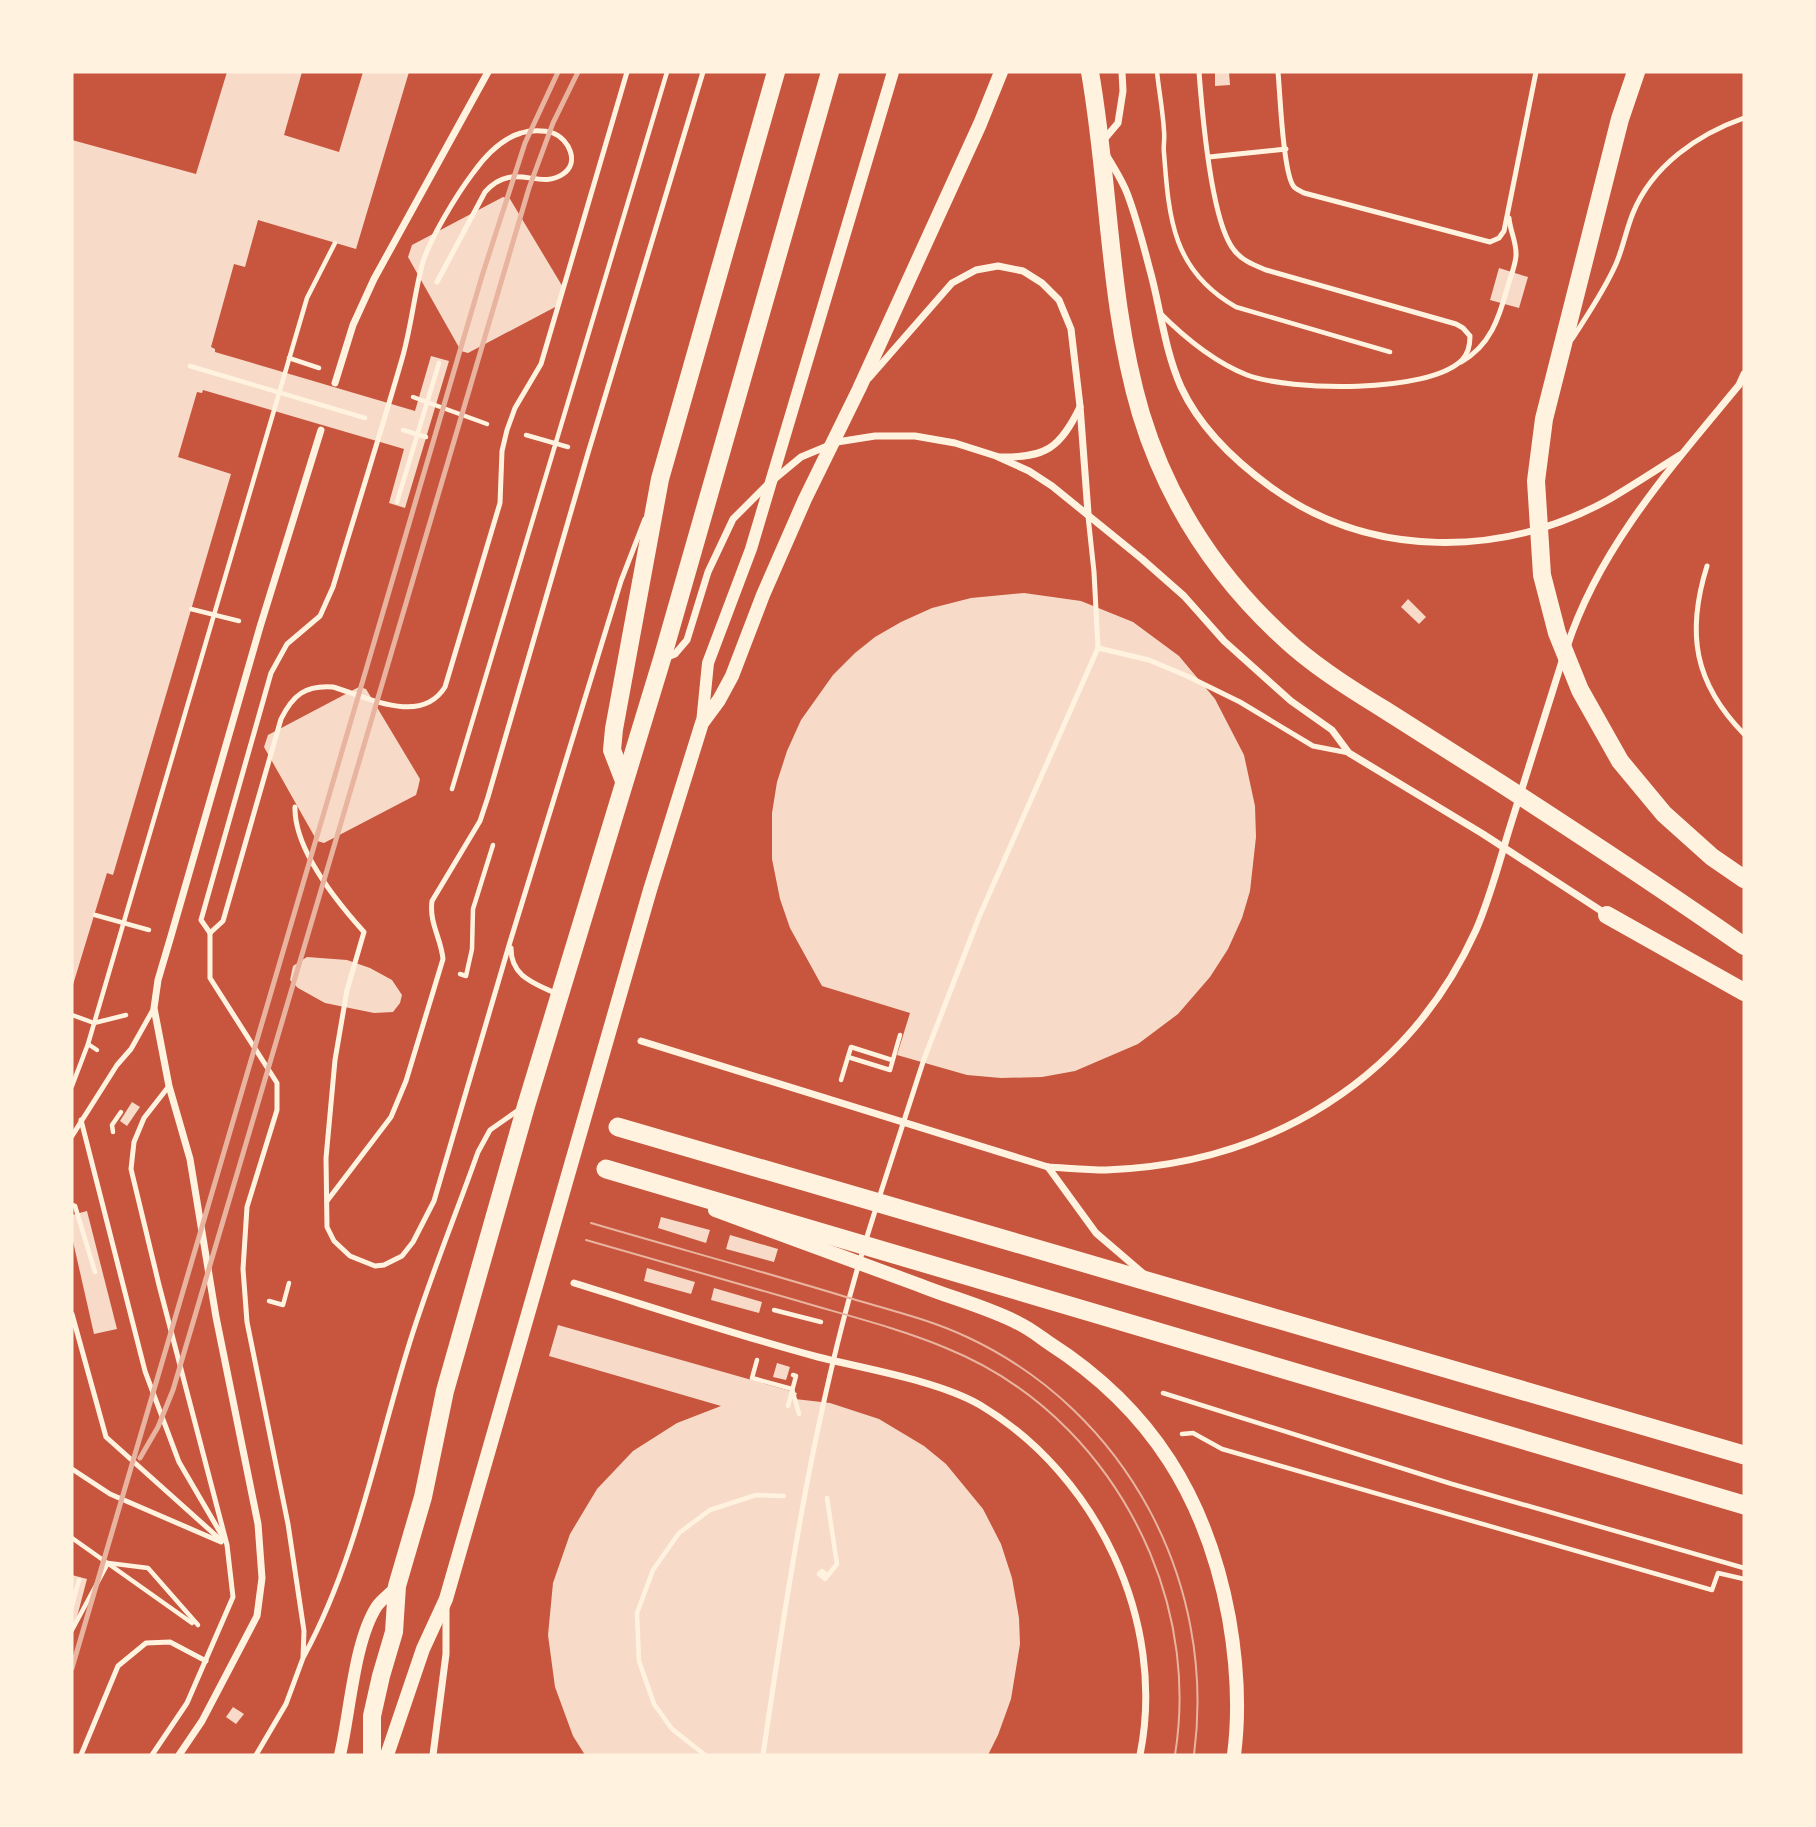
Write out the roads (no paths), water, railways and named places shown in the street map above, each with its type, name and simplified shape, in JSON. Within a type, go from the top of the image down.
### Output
[{"type":"highway","points":[[618,1127],[1744,1455]]},
{"type":"highway","points":[[606,1169],[1744,1505]]},
{"type":"main road","points":[[624,781],[612,750],[614,729],[660,479],[776,72]]},
{"type":"main road","points":[[372,1755],[372,1716],[394,1633],[397,1586],[425,1486],[445,1391],[526,1106],[662,659],[830,72]]},
{"type":"main road","points":[[387,1755],[423,1649],[446,1599],[650,890],[702,723],[732,676],[763,595],[805,499],[859,389],[1001,72]]},
{"type":"main road","points":[[1090,72],[1101,144],[1109,231],[1130,370],[1142,416],[1163,474],[1186,520],[1219,570],[1255,611],[1295,648],[1342,684],[1614,855],[1744,946]]},
{"type":"main road","points":[[1636,72],[1620,119],[1549,396],[1541,438],[1536,481],[1542,575],[1557,634],[1580,690],[1620,761],[1664,814],[1712,857],[1744,879]]},
{"type":"main road","points":[[1607,915],[1744,992]]},
{"type":"main road","points":[[606,1169],[1018,1322],[1093,1372],[1127,1406],[1158,1443],[1198,1511],[1222,1580],[1234,1648],[1237,1677],[1234,1755]]},
{"type":"street","points":[[335,383],[354,325],[374,279],[488,72]]},
{"type":"street","points":[[702,723],[708,663],[751,549],[893,72]]},
{"type":"street","points":[[1122,72],[1123,91],[1118,123],[1101,144],[1126,191],[1151,273],[1169,352],[1182,388],[1202,420],[1228,453],[1258,479],[1295,505],[1329,521],[1366,533],[1413,543],[1462,544],[1503,538],[1569,518],[1607,500],[1683,453]]},
{"type":"street","points":[[1620,119],[1627,72]]},
{"type":"street","points":[[859,389],[952,283],[976,270],[998,266],[1023,271],[1042,283],[1059,300],[1071,329],[1088,513]]},
{"type":"street","points":[[641,1041],[1048,1167],[1104,1170],[1147,1166],[1213,1154],[1261,1138],[1302,1119],[1375,1069],[1427,1014],[1452,976],[1476,929],[1571,635],[1593,586],[1642,508],[1683,453],[1742,383],[1744,374]]},
{"type":"street","points":[[996,457],[1039,453],[1056,443],[1068,431],[1080,406]]},
{"type":"street","points":[[179,1755],[201,1721],[257,1616],[262,1578],[258,1524],[216,1317],[190,1159],[169,1086],[154,1008],[158,980],[170,936],[260,627],[321,430]]},
{"type":"street","points":[[662,659],[675,654],[687,640],[708,572],[733,519],[766,486],[801,457],[837,442],[875,436],[915,436],[955,443],[1029,471],[1052,486],[1088,513],[1184,596],[1224,641],[1291,701],[1332,730],[1349,753],[1483,834],[1607,915]]},
{"type":"street","points":[[1048,1167],[1096,1233],[1157,1285]]},
{"type":"street","points":[[574,1283],[814,1356],[936,1387],[979,1404],[1012,1427],[1041,1452],[1071,1487],[1115,1553],[1135,1611],[1142,1648],[1145,1717],[1140,1755]]},
{"type":"street","points":[[340,1755],[358,1656],[377,1606],[397,1586]]},
{"type":"street","points":[[433,1755],[446,1654],[446,1599]]},
{"type":"lane","points":[[210,933],[223,921],[281,719],[289,702],[297,694],[321,686],[333,687],[405,709],[434,699],[445,687],[500,503],[502,451],[507,429],[515,408],[541,364],[627,72]]},
{"type":"lane","points":[[327,1201],[391,1117],[406,1081],[443,959],[442,948],[432,923],[432,901],[480,821],[488,797],[702,72]]},
{"type":"lane","points":[[1199,72],[1219,220],[1235,252],[1265,270],[1463,328],[1470,336],[1470,345],[1462,360],[1454,366]]},
{"type":"lane","points":[[1278,72],[1290,178],[1294,187],[1304,193],[1481,242],[1499,239],[1504,231],[1536,72]]},
{"type":"lane","points":[[1562,352],[1603,290],[1616,263],[1634,211],[1650,185],[1672,159],[1697,139],[1744,118]]},
{"type":"lane","points":[[303,1658],[304,1632],[288,1524],[247,1322],[243,1269],[247,1207],[277,1110],[278,1083],[210,978],[210,933],[201,920],[271,673],[287,644],[320,615],[333,587],[402,360],[418,284],[430,243],[466,183],[492,151],[512,136],[525,132],[553,133],[564,140],[571,149],[571,158],[570,165],[562,175],[552,179],[500,178],[492,184],[485,192],[437,282]]},
{"type":"lane","points":[[1209,157],[1286,149]]},
{"type":"lane","points":[[1160,313],[1184,336],[1227,366],[1250,376],[1275,381],[1347,387],[1421,378],[1468,358],[1483,344],[1495,326],[1516,257],[1508,222],[1508,208]]},
{"type":"lane","points":[[295,807],[298,831],[308,854],[346,912],[364,932],[347,990],[335,1060],[326,1158],[327,1227],[334,1241],[350,1256],[368,1265],[384,1265],[402,1256],[413,1242],[434,1201],[510,942],[621,582],[660,479]]},
{"type":"lane","points":[[763,1755],[806,1482],[824,1395],[869,1228],[924,1059],[979,917],[1098,648],[1088,513]]},
{"type":"lane","points":[[1707,566],[1698,596],[1695,627],[1700,661],[1710,691],[1726,715],[1744,734]]},
{"type":"lane","points":[[1098,648],[1149,660],[1240,702],[1313,746],[1349,753]]},
{"type":"lane","points":[[510,942],[511,961],[517,971],[561,996]]},
{"type":"lane","points":[[72,1136],[117,1065],[131,1049],[154,1008]]},
{"type":"lane","points":[[152,1755],[187,1703],[233,1597],[227,1545],[131,1169],[134,1142],[144,1118],[169,1086]]},
{"type":"lane","points":[[256,1755],[286,1703],[303,1658],[322,1623],[365,1503],[408,1348],[478,1152],[490,1130],[526,1106]]},
{"type":"lane","points":[[80,1120],[145,1371],[179,1462],[227,1545]]},
{"type":"lane","points":[[72,1314],[106,1437],[227,1545]]},
{"type":"lane","points":[[72,1469],[110,1494],[227,1545]]},
{"type":"lane","points":[[81,1755],[118,1666],[146,1643],[170,1642],[206,1661]]},
{"type":"tram line","points":[[591,1223],[938,1325],[967,1337],[1023,1369],[1073,1409],[1115,1456],[1149,1509],[1174,1566],[1191,1627],[1197,1690],[1194,1755]]},
{"type":"tram line","points":[[586,1240],[928,1341],[980,1364],[1042,1405],[1069,1430],[1115,1488],[1150,1553],[1167,1602],[1177,1652],[1180,1704],[1175,1755]]},
{"type":"railway","points":[[72,1668],[482,276],[525,143],[558,72]]},
{"type":"railway","points":[[140,1458],[158,1427],[173,1390],[529,188],[553,123],[578,72]]}]
